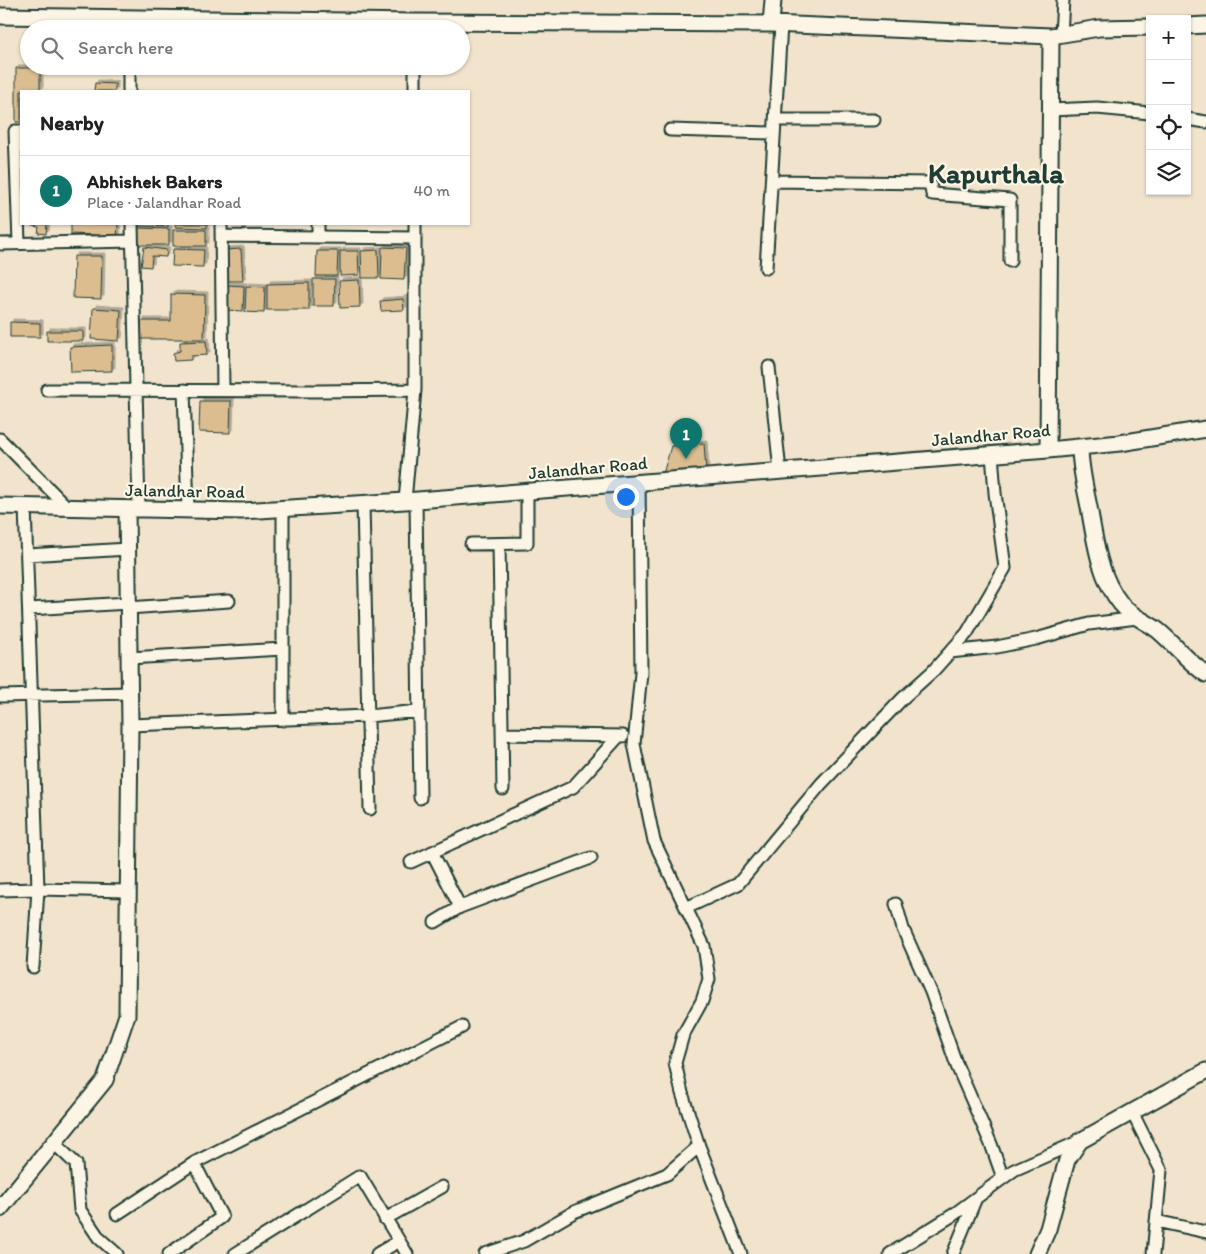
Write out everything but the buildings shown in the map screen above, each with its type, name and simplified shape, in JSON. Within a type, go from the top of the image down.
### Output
[{"type":"street","points":[[766,268],[775,120],[776,24],[773,0]]},
{"type":"street","points":[[1048,450],[1050,110],[1056,35],[1063,0]]},
{"type":"street","points":[[0,16],[74,20]]},
{"type":"street","points":[[470,25],[776,24],[1056,35],[1099,28],[1146,27]]},
{"type":"street","points":[[1191,26],[1206,25]]},
{"type":"street","points":[[129,75],[129,90]]},
{"type":"street","points":[[415,75],[415,90]]},
{"type":"street","points":[[1050,110],[1097,108],[1146,113]]},
{"type":"street","points":[[775,120],[874,120]]},
{"type":"street","points":[[1191,120],[1206,122]]},
{"type":"street","points":[[670,130],[774,134]]},
{"type":"street","points":[[19,243],[15,131],[20,131]]},
{"type":"street","points":[[772,181],[930,183],[932,194],[1010,200],[1010,261]]},
{"type":"street","points":[[0,1209],[105,1080],[127,1015],[130,725],[128,548],[133,509],[135,390],[132,225]]},
{"type":"street","points":[[221,225],[223,390]]},
{"type":"street","points":[[318,225],[318,237]]},
{"type":"street","points":[[415,225],[415,390],[410,501],[419,711],[420,798]]},
{"type":"street","points":[[221,236],[415,238]]},
{"type":"street","points":[[0,244],[132,241]]},
{"type":"street","points":[[769,367],[780,471]]},
{"type":"street","points":[[47,390],[415,390]]},
{"type":"street","points":[[184,390],[188,510]]},
{"type":"street","name":"Jalandhar Road","points":[[0,506],[242,511],[410,501],[1048,450],[1120,443],[1206,429]]},
{"type":"street","points":[[0,439],[67,507]]},
{"type":"street","points":[[1080,447],[1080,462],[1102,566],[1110,588],[1122,605],[1137,618],[1159,631],[1194,666],[1206,674]]},
{"type":"street","points":[[686,908],[738,884],[821,784],[879,723],[933,671],[966,633],[1005,568],[994,493],[992,454]]},
{"type":"street","points":[[639,482],[641,673],[634,744],[654,840],[704,946],[709,979],[702,1001],[683,1036],[675,1063],[682,1093],[699,1146],[741,1254]]},
{"type":"street","points":[[471,544],[527,543],[527,491]]},
{"type":"street","points":[[363,504],[370,809]]},
{"type":"street","points":[[25,506],[38,889],[33,967]]},
{"type":"street","points":[[283,509],[283,720]]},
{"type":"street","points":[[499,544],[502,789]]},
{"type":"street","points":[[27,555],[128,548]]},
{"type":"street","points":[[29,609],[229,601]]},
{"type":"street","points":[[950,652],[1036,639],[1089,624],[1137,618]]},
{"type":"street","points":[[129,658],[283,650]]},
{"type":"street","points":[[0,696],[130,693]]},
{"type":"street","points":[[130,725],[368,716],[419,711]]},
{"type":"street","points":[[502,734],[635,737]]},
{"type":"street","points":[[412,862],[573,787],[619,736]]},
{"type":"street","points":[[432,852],[460,907]]},
{"type":"street","points":[[435,922],[460,907],[591,858]]},
{"type":"street","points":[[0,890],[128,891]]},
{"type":"street","points":[[896,904],[904,930],[931,992],[956,1066],[992,1144],[1003,1178]]},
{"type":"street","points":[[117,1214],[194,1163],[462,1027]]},
{"type":"street","points":[[890,1254],[953,1215],[1014,1170],[1080,1141],[1206,1071]]},
{"type":"street","points":[[1132,1112],[1161,1170],[1153,1254]]},
{"type":"street","points":[[1037,1254],[1048,1229],[1068,1160],[1080,1141]]},
{"type":"street","points":[[54,1143],[76,1164],[80,1210],[99,1238],[117,1254]]},
{"type":"street","points":[[485,1254],[524,1241],[574,1212],[668,1174],[699,1146]]},
{"type":"street","points":[[169,1254],[222,1217],[194,1163]]},
{"type":"street","points":[[235,1254],[360,1176],[406,1254]]},
{"type":"street","points":[[385,1219],[442,1187]]},
{"type":"street","points":[[953,1254],[976,1198]]},
{"type":"street","points":[[1156,1221],[1206,1232]]},
{"type":"street","points":[[378,1254],[399,1241]]},
{"type":"place","name":"Abhishek Bakers","points":[[686,459]]},
{"type":"district","name":"Kapurthala","points":[[996,173]]}]
